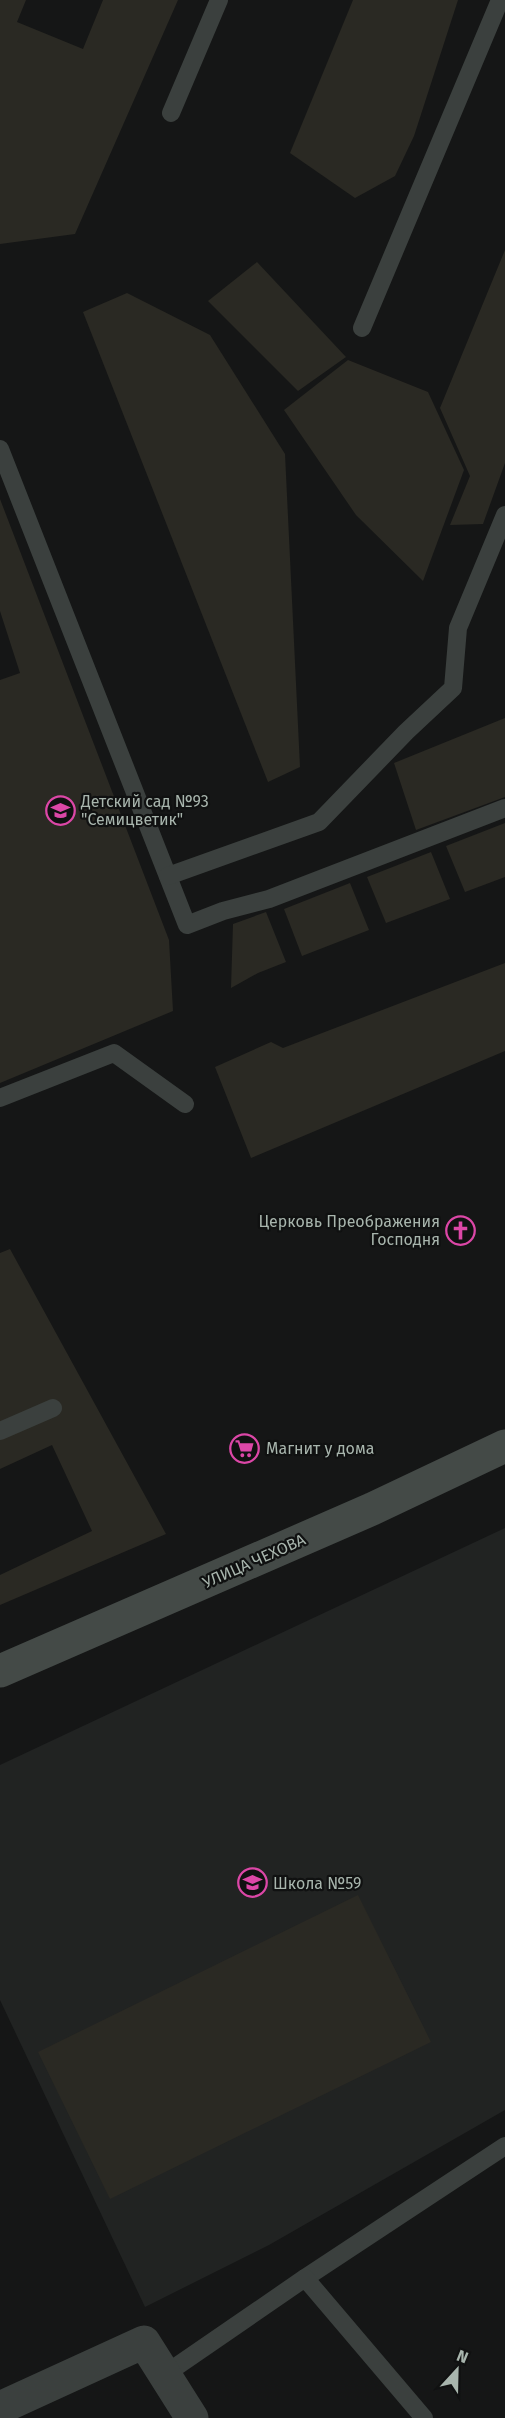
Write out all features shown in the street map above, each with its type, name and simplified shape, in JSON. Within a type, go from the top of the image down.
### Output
[{"type":"main road","name":"УЛИЦА ЧЕХОВА","points":[[0,1671],[350,1519],[505,1446]]},
{"type":"street","points":[[0,2408],[144,2343],[192,2418]]},
{"type":"lane","points":[[171,112],[219,0]]},
{"type":"lane","points":[[362,328],[500,0]]},
{"type":"lane","points":[[0,449],[187,924],[223,911],[269,899],[505,808]]},
{"type":"lane","points":[[168,876],[319,822],[406,732],[453,688],[458,628],[505,515]]},
{"type":"lane","points":[[0,1098],[114,1053],[184,1104]]},
{"type":"lane","points":[[0,1431],[53,1408]]},
{"type":"lane","points":[[164,2375],[305,2278],[505,2146]]},
{"type":"lane","points":[[305,2278],[424,2418]]},
{"type":"shaded area","points":[[0,0],[26,0],[17,22],[83,49],[103,0],[178,0],[75,234],[0,244]]},
{"type":"shaded area","points":[[353,0],[458,0],[414,136],[395,176],[355,198],[290,153]]},
{"type":"shaded area","points":[[505,250],[505,463],[483,524],[450,525],[470,476],[440,408]]},
{"type":"shaded area","points":[[257,262],[346,357],[298,391],[208,301]]},
{"type":"shaded area","points":[[127,293],[210,335],[285,454],[300,767],[268,782],[83,312]]},
{"type":"shaded area","points":[[348,360],[428,392],[464,470],[423,581],[356,515],[284,410]]},
{"type":"shaded area","name":"Детский сад №93 \"Семицветик\"","points":[[0,499],[169,940],[173,1011],[0,1083],[0,680],[20,673],[0,611]]},
{"type":"shaded area","points":[[505,718],[505,797],[416,830],[394,763]]},
{"type":"shaded area","points":[[505,823],[505,877],[465,892],[446,846]]},
{"type":"shaded area","points":[[431,852],[450,899],[386,923],[367,877]]},
{"type":"shaded area","points":[[350,883],[369,930],[302,956],[284,909]]},
{"type":"shaded area","points":[[266,912],[286,962],[258,973],[231,988],[233,924]]},
{"type":"shaded area","points":[[505,963],[505,1051],[251,1158],[215,1067],[271,1042],[283,1048]]},
{"type":"shaded area","points":[[10,1249],[166,1534],[0,1605],[0,1575],[92,1531],[52,1445],[0,1469],[0,1253]]},
{"type":"shaded area","name":"Школа №59","points":[[505,1528],[505,2110],[269,2245],[145,2307],[0,2000],[0,1765]]},
{"type":"shaded area","points":[[358,1895],[431,2042],[110,2199],[38,2052]]},
{"type":"place","name":"Детский сад №93 \"Семицветик\"","points":[[60,810]]},
{"type":"place","name":"Церковь Преображения Господня","points":[[461,1230]]},
{"type":"place","name":"Магнит у дома","points":[[245,1448]]},
{"type":"place","name":"Школа №59","points":[[252,1883]]}]
